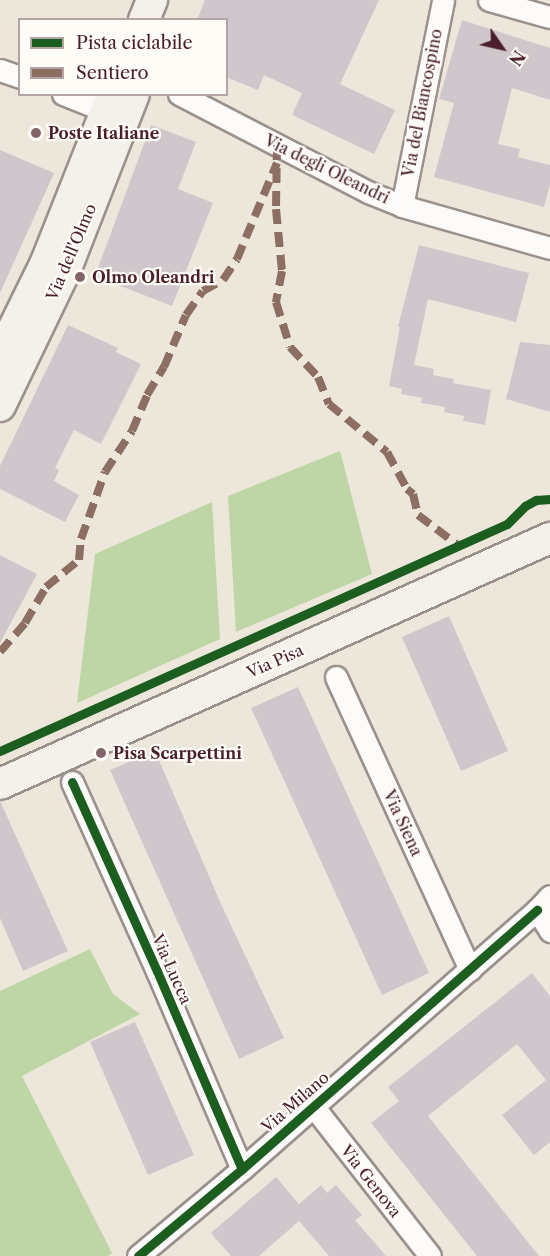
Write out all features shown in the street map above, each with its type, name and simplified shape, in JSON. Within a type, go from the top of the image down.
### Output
[{"type":"street","points":[[145,18],[152,0]]},
{"type":"street","points":[[166,18],[173,0]]},
{"type":"street","name":"Via del Biancospino","points":[[402,206],[443,0]]},
{"type":"street","points":[[489,0],[550,17]]},
{"type":"street","points":[[0,70],[18,76]]},
{"type":"street","points":[[73,96],[110,103]]},
{"type":"street","name":"Via dell'Olmo","points":[[0,406],[65,271],[133,96]]},
{"type":"street","name":"Via degli Oleandri","points":[[183,96],[368,192],[402,206],[550,248]]},
{"type":"street","name":"Via dell'Olmo","points":[[0,356],[46,262],[110,103]]},
{"type":"street","name":"Via Pisa","points":[[0,784],[550,538]]},
{"type":"street","name":"Via Siena","points":[[336,677],[470,970]]},
{"type":"street","name":"Via Lucca","points":[[72,782],[157,971],[242,1169]]},
{"type":"street","points":[[544,903],[550,931]]},
{"type":"street","name":"Via Milano","points":[[138,1256],[242,1169],[544,903]]},
{"type":"street","name":"Via Genova","points":[[313,1106],[430,1256]]},
{"type":"green space","points":[[340,451],[372,574],[236,632],[228,496]]},
{"type":"green space","points":[[212,502],[220,639],[77,703],[95,554]]},
{"type":"green space","points":[[90,949],[113,994],[140,1014],[22,1076],[112,1253],[108,1256],[0,1256],[0,991]]},
{"type":"building","points":[[205,0],[379,0],[340,84],[395,110],[374,154],[292,115],[302,93],[264,75],[258,90],[228,78],[228,18],[198,18]]},
{"type":"building","points":[[462,20],[550,48],[550,100],[512,88],[498,144],[520,149],[518,157],[550,165],[550,184],[544,207],[434,177],[454,103],[439,99]]},
{"type":"building","points":[[151,125],[196,142],[178,189],[213,203],[172,306],[95,276]]},
{"type":"building","points":[[0,150],[54,173],[0,293]]},
{"type":"building","points":[[419,245],[529,273],[516,322],[428,299],[414,365],[434,369],[433,375],[454,379],[453,383],[491,390],[485,425],[463,421],[464,416],[444,412],[445,407],[421,403],[422,398],[401,394],[402,389],[389,386],[400,327],[398,327]]},
{"type":"building","points":[[68,325],[118,348],[116,352],[141,364],[101,444],[74,430],[55,468],[59,470],[54,481],[79,495],[65,522],[0,489],[0,466]]},
{"type":"building","points":[[520,342],[550,345],[550,412],[506,399]]},
{"type":"building","points":[[0,555],[37,574],[0,643]]},
{"type":"building","points":[[449,616],[508,751],[461,771],[402,637]]},
{"type":"building","points":[[298,687],[429,973],[382,995],[251,708]]},
{"type":"building","points":[[155,751],[221,904],[284,1038],[239,1059],[110,770]]},
{"type":"building","points":[[0,801],[68,951],[23,971],[0,918]]},
{"type":"building","points":[[532,973],[550,996],[550,1142],[534,1155],[502,1115],[546,1080],[517,1044],[428,1116],[539,1256],[477,1256],[371,1123],[399,1101],[388,1087]]},
{"type":"building","points":[[135,1022],[194,1155],[148,1175],[90,1042]]},
{"type":"building","points":[[276,1177],[299,1204],[321,1185],[327,1193],[336,1185],[362,1215],[355,1220],[386,1256],[329,1256],[299,1221],[259,1256],[231,1256],[211,1233]]},
{"type":"marked path","points":[[277,145],[276,209],[282,271],[276,302],[290,347],[318,377],[329,404],[387,452],[407,489],[413,494],[418,515],[459,546]]},
{"type":"marked path","points":[[0,652],[25,623],[46,587],[79,560],[81,539],[105,472],[132,431],[147,395],[164,367],[186,315],[203,291],[223,280],[237,259],[277,163]]},
{"type":"cycle path","points":[[0,751],[507,524],[525,506],[536,500],[550,499]]},
{"type":"cycle path","points":[[72,782],[157,971],[242,1169]]},
{"type":"cycle path","points":[[138,1256],[242,1169],[537,910]]},
{"type":"place","name":"Poste Italiane","points":[[36,133]]},
{"type":"place","name":"Olmo Oleandri","points":[[80,277]]},
{"type":"place","name":"Pisa Scarpettini","points":[[101,753]]}]
